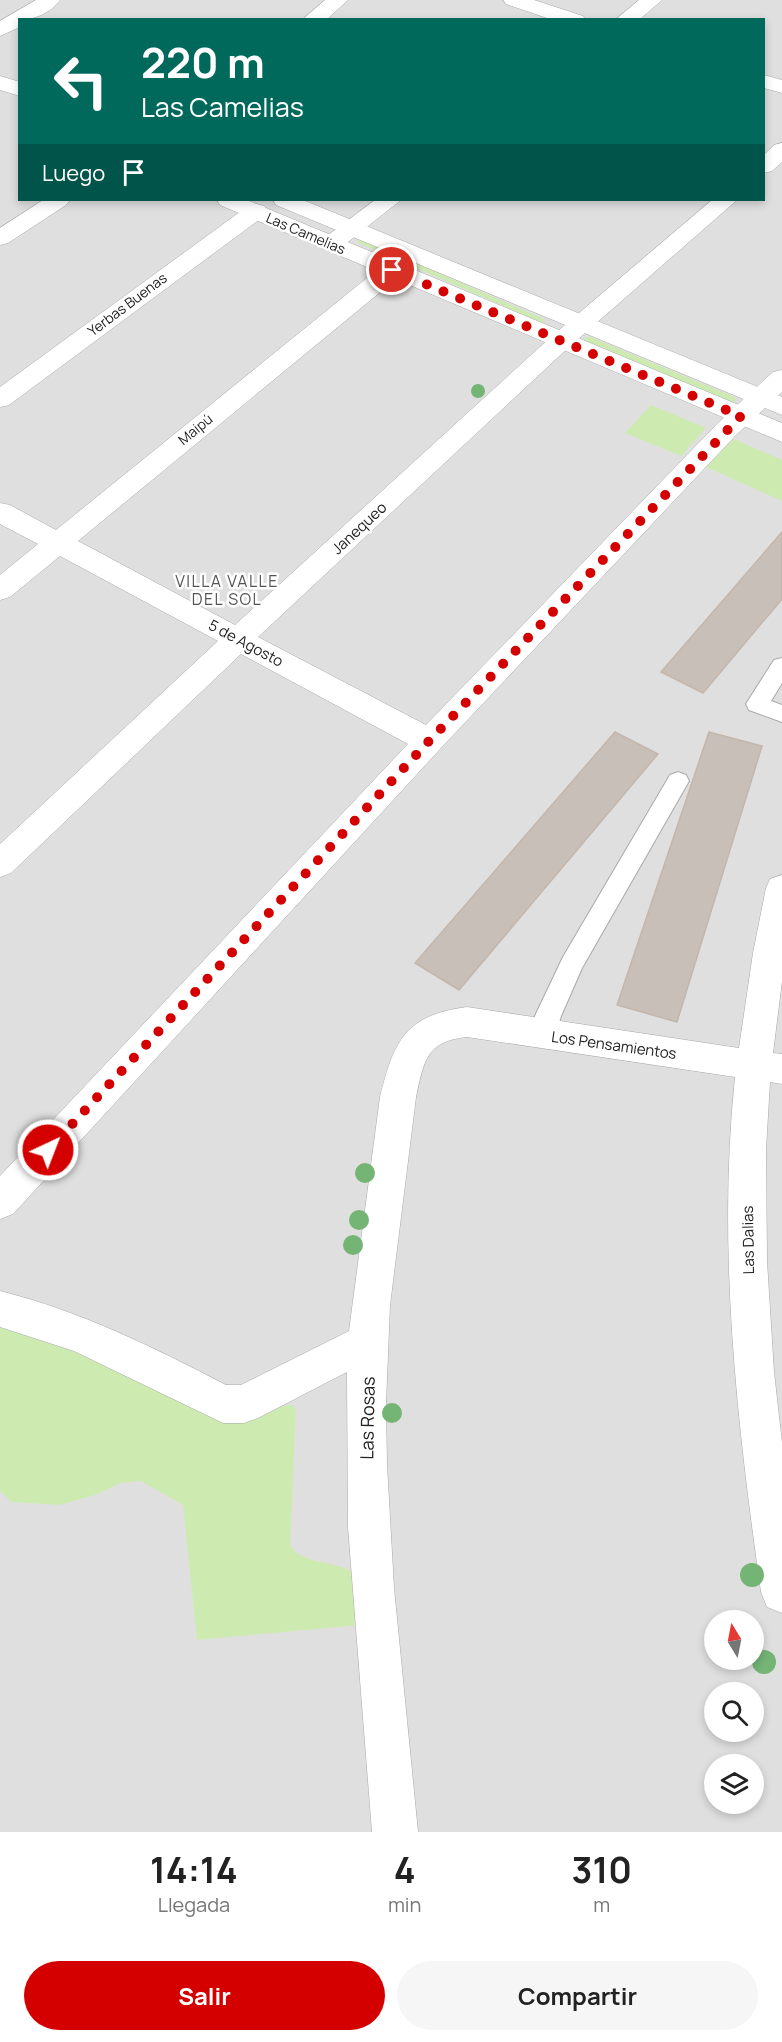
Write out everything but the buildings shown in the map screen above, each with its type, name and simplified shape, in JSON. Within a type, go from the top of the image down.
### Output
[{"type":"street","points":[[20,18],[50,0]]},
{"type":"street","points":[[315,18],[338,0]]},
{"type":"street","points":[[513,0],[570,18]]},
{"type":"street","points":[[628,18],[652,0]]},
{"type":"street","points":[[0,30],[18,19]]},
{"type":"street","points":[[765,81],[782,87]]},
{"type":"street","points":[[0,82],[18,89]]},
{"type":"street","points":[[0,103],[18,110]]},
{"type":"street","points":[[765,165],[782,150]]},
{"type":"street","points":[[0,238],[56,201]]},
{"type":"street","name":"Las Camelias","points":[[231,201],[392,270],[571,333],[761,407],[782,433]]},
{"type":"street","name":"Las Camelias","points":[[287,201],[352,227],[571,333]]},
{"type":"street","points":[[331,244],[388,201]]},
{"type":"street","name":"Janequeo","points":[[0,864],[238,639],[571,333],[724,201]]},
{"type":"street","name":"Yerbas Buenas","points":[[0,399],[256,211]]},
{"type":"street","name":"Maipú","points":[[0,590],[392,270]]},
{"type":"street","points":[[0,1202],[429,741],[761,407],[782,378]]},
{"type":"street","name":"5 de Agosto","points":[[0,512],[429,741]]},
{"type":"street","name":"Las Dalias","points":[[782,888],[766,965],[768,1066],[748,1149],[747,1217],[752,1349],[765,1479],[782,1592]]},
{"type":"street","name":"Los Pensamientos","points":[[446,1024],[477,1023],[544,1035],[768,1066]]},
{"type":"street","name":"Las Rosas","points":[[395,1832],[375,1614],[369,1517],[366,1452],[368,1342],[394,1123],[405,1069],[413,1050],[424,1036],[433,1027],[446,1024]]},
{"type":"street","points":[[0,1309],[33,1317],[124,1351],[223,1404],[233,1406],[244,1404],[368,1342]]},
{"type":"lane","points":[[782,666],[757,704],[782,714]]},
{"type":"lane","points":[[544,1035],[548,1016],[572,964],[678,781]]},
{"type":"shaded area","points":[[0,0],[782,0],[782,1832],[0,1832]]},
{"type":"green space","points":[[360,239],[546,320],[542,323],[357,242]]},
{"type":"green space","points":[[588,336],[737,398],[733,403],[584,340]]},
{"type":"green space","points":[[651,405],[706,428],[681,456],[625,433]]},
{"type":"green space","points":[[734,439],[782,460],[782,501],[706,467]]},
{"type":"green space","points":[[0,1321],[82,1348],[232,1424],[277,1408],[293,1405],[296,1411],[290,1544],[302,1556],[339,1566],[355,1575],[359,1625],[197,1640],[183,1505],[141,1481],[121,1483],[95,1495],[59,1505],[11,1502],[0,1491]]},
{"type":"district","name":"VILLA VALLE DEL SOL","points":[[227,590]]},
{"type":"route","points":[[48,1150],[429,741],[741,416],[392,270]]}]
